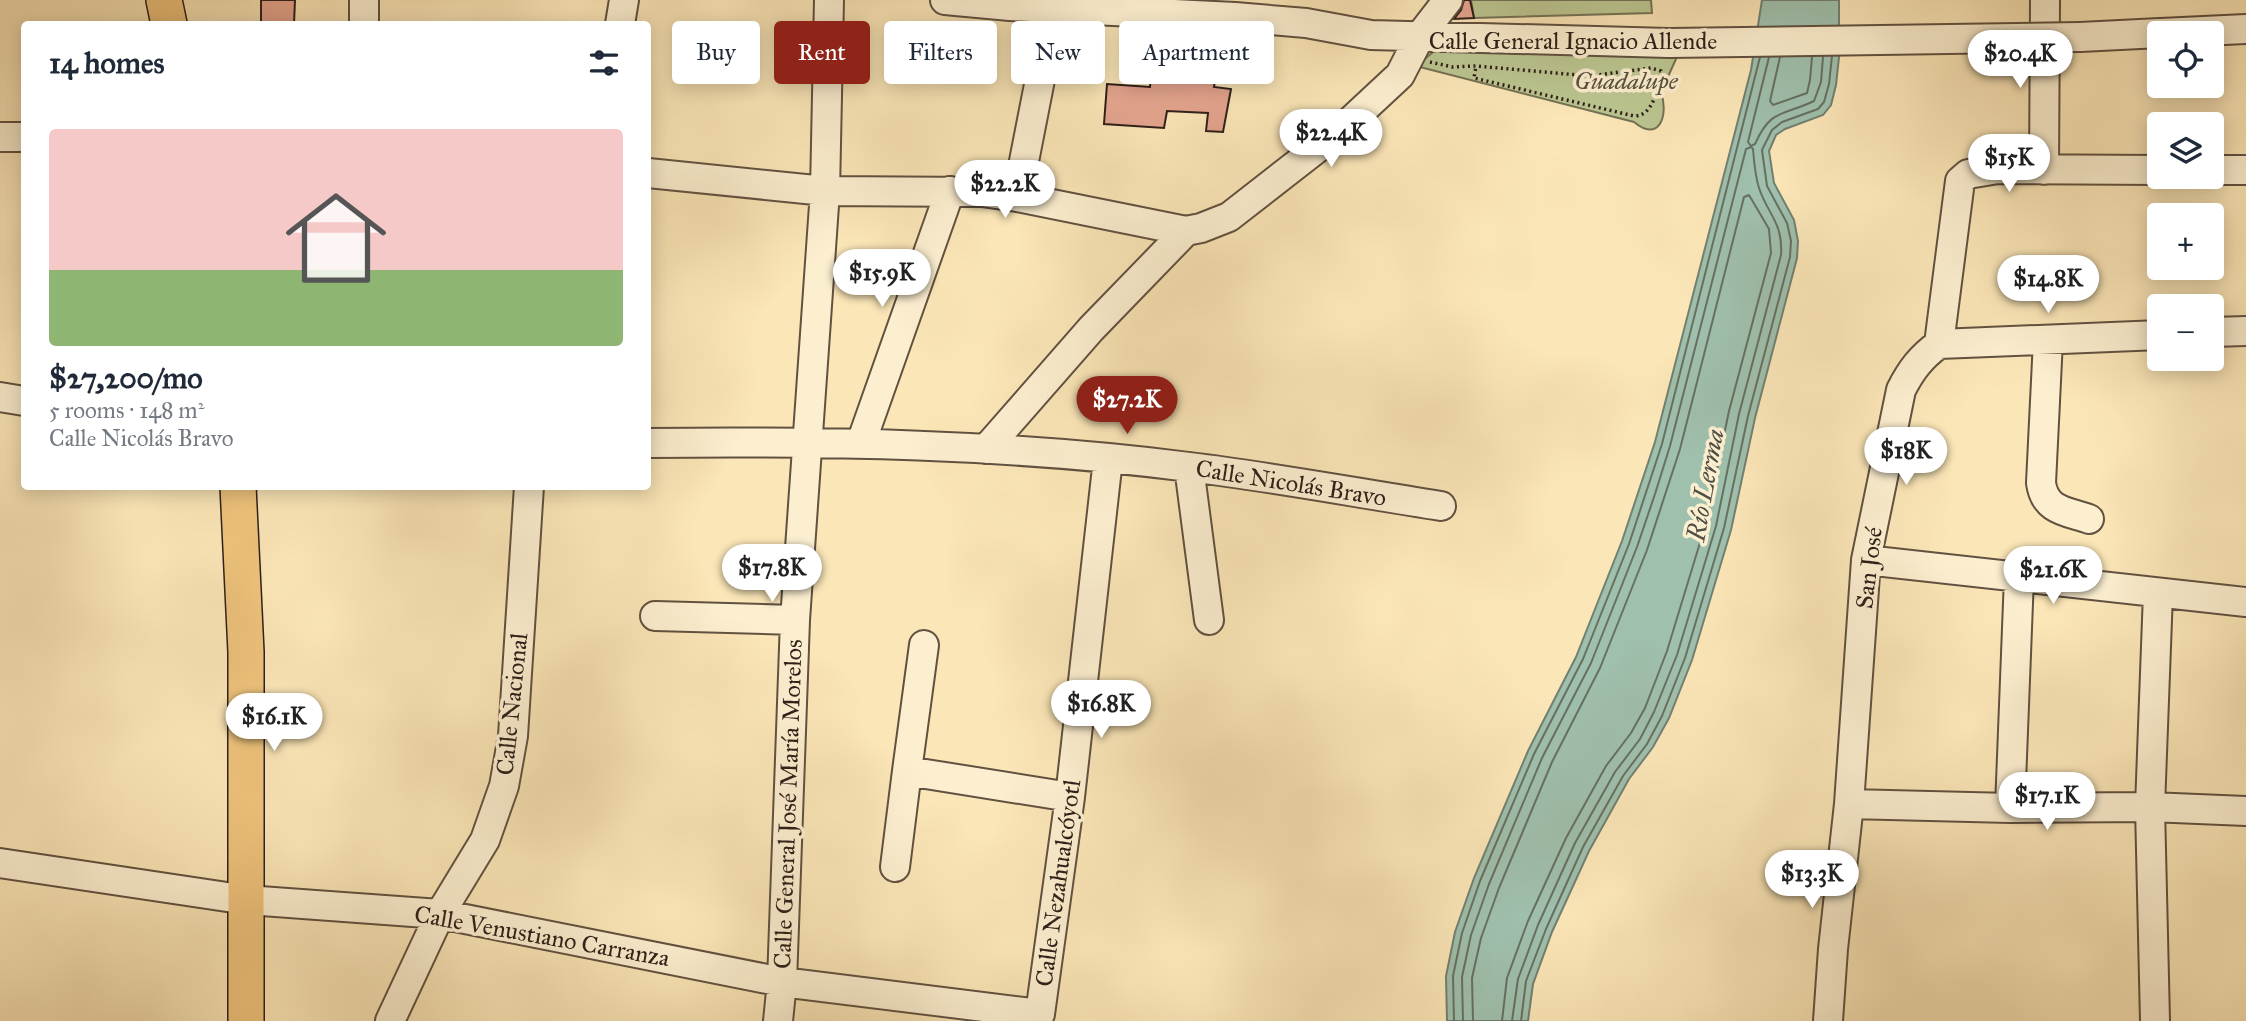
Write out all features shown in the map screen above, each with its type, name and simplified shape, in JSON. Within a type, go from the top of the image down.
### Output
[{"type":"main road","points":[[164,0],[168,21]]},
{"type":"main road","points":[[238,490],[246,652],[246,1021]]},
{"type":"street","points":[[364,0],[364,21]]},
{"type":"street","points":[[620,21],[624,0]]},
{"type":"street","name":"Calle General José María Morelos","points":[[778,1021],[782,982],[795,620],[825,191],[829,0]]},
{"type":"street","points":[[945,0],[1258,19],[1306,23],[1371,35],[1420,36],[1448,0]]},
{"type":"street","points":[[2044,170],[2045,0]]},
{"type":"street","points":[[1017,197],[1054,8]]},
{"type":"street","name":"Calle General Ignacio Allende","points":[[2224,30],[2246,29]]},
{"type":"street","name":"Calle General Ignacio Allende","points":[[986,449],[1091,329],[1186,231],[1229,217],[1342,129],[1400,75],[1420,36],[1669,43],[2147,34]]},
{"type":"street","points":[[0,137],[21,137]]},
{"type":"street","points":[[2147,170],[1982,170],[1968,174],[1960,181],[1938,344],[2147,336]]},
{"type":"street","points":[[2224,170],[2246,170]]},
{"type":"street","points":[[651,173],[825,191],[950,191],[1017,197],[1186,231]]},
{"type":"street","points":[[861,443],[950,191]]},
{"type":"street","points":[[2224,332],[2246,331]]},
{"type":"street","points":[[2048,340],[2041,483],[2043,496],[2050,505],[2089,519]]},
{"type":"street","name":"San José","points":[[1828,1021],[1849,804],[1866,559],[1901,390],[1922,356],[1938,344]]},
{"type":"street","points":[[0,397],[21,400]]},
{"type":"street","name":"Calle Nicolás Bravo","points":[[651,443],[806,442],[986,449],[1188,467],[1441,506]]},
{"type":"street","name":"Calle Nezahualcóyotl","points":[[1040,1014],[1070,797],[1108,459]]},
{"type":"street","points":[[1188,467],[1209,620]]},
{"type":"street","name":"Calle Nacional","points":[[390,1021],[440,914],[485,840],[504,786],[513,736],[529,490]]},
{"type":"street","points":[[1866,559],[2246,602]]},
{"type":"street","points":[[2010,808],[2019,577]]},
{"type":"street","points":[[2155,1021],[2150,807],[2158,593]]},
{"type":"street","points":[[654,616],[795,620]]},
{"type":"street","points":[[895,867],[924,645]]},
{"type":"street","points":[[907,771],[1070,797]]},
{"type":"street","points":[[1849,804],[2010,808],[2150,807],[2246,811]]},
{"type":"street","name":"Calle Venustiano Carranza","points":[[0,863],[247,900],[440,914],[782,982],[1040,1014]]},
{"type":"path","points":[[1400,75],[1428,62],[1452,67],[1476,66],[1590,76],[1651,68],[1661,71],[1662,76],[1649,110],[1645,114],[1634,116],[1474,78],[1476,66]]},
{"type":"green space","points":[[1471,0],[1651,0],[1652,13],[1474,18]]},
{"type":"green space","name":"Guadalupe","points":[[1666,43],[1676,59],[1661,92],[1663,118],[1656,128],[1650,130],[1634,122],[1416,66],[1438,48]]},
{"type":"water","name":"Río Lerma","points":[[1762,0],[1839,0],[1839,57],[1831,105],[1823,115],[1776,135],[1769,151],[1774,183],[1794,220],[1798,241],[1797,258],[1755,418],[1731,530],[1692,660],[1669,718],[1653,747],[1629,779],[1589,851],[1552,932],[1533,984],[1528,1021],[1447,1021],[1446,976],[1455,932],[1474,878],[1528,751],[1576,657],[1622,541],[1655,442],[1751,70]]},
{"type":"building","points":[[261,0],[295,0],[294,21],[261,21]]},
{"type":"building","points":[[1464,0],[1470,0],[1474,18],[1454,19],[1461,10]]},
{"type":"building","points":[[1107,84],[1150,87],[1150,84],[1214,84],[1214,87],[1231,89],[1223,132],[1206,131],[1208,113],[1167,111],[1164,128],[1104,124]]}]
